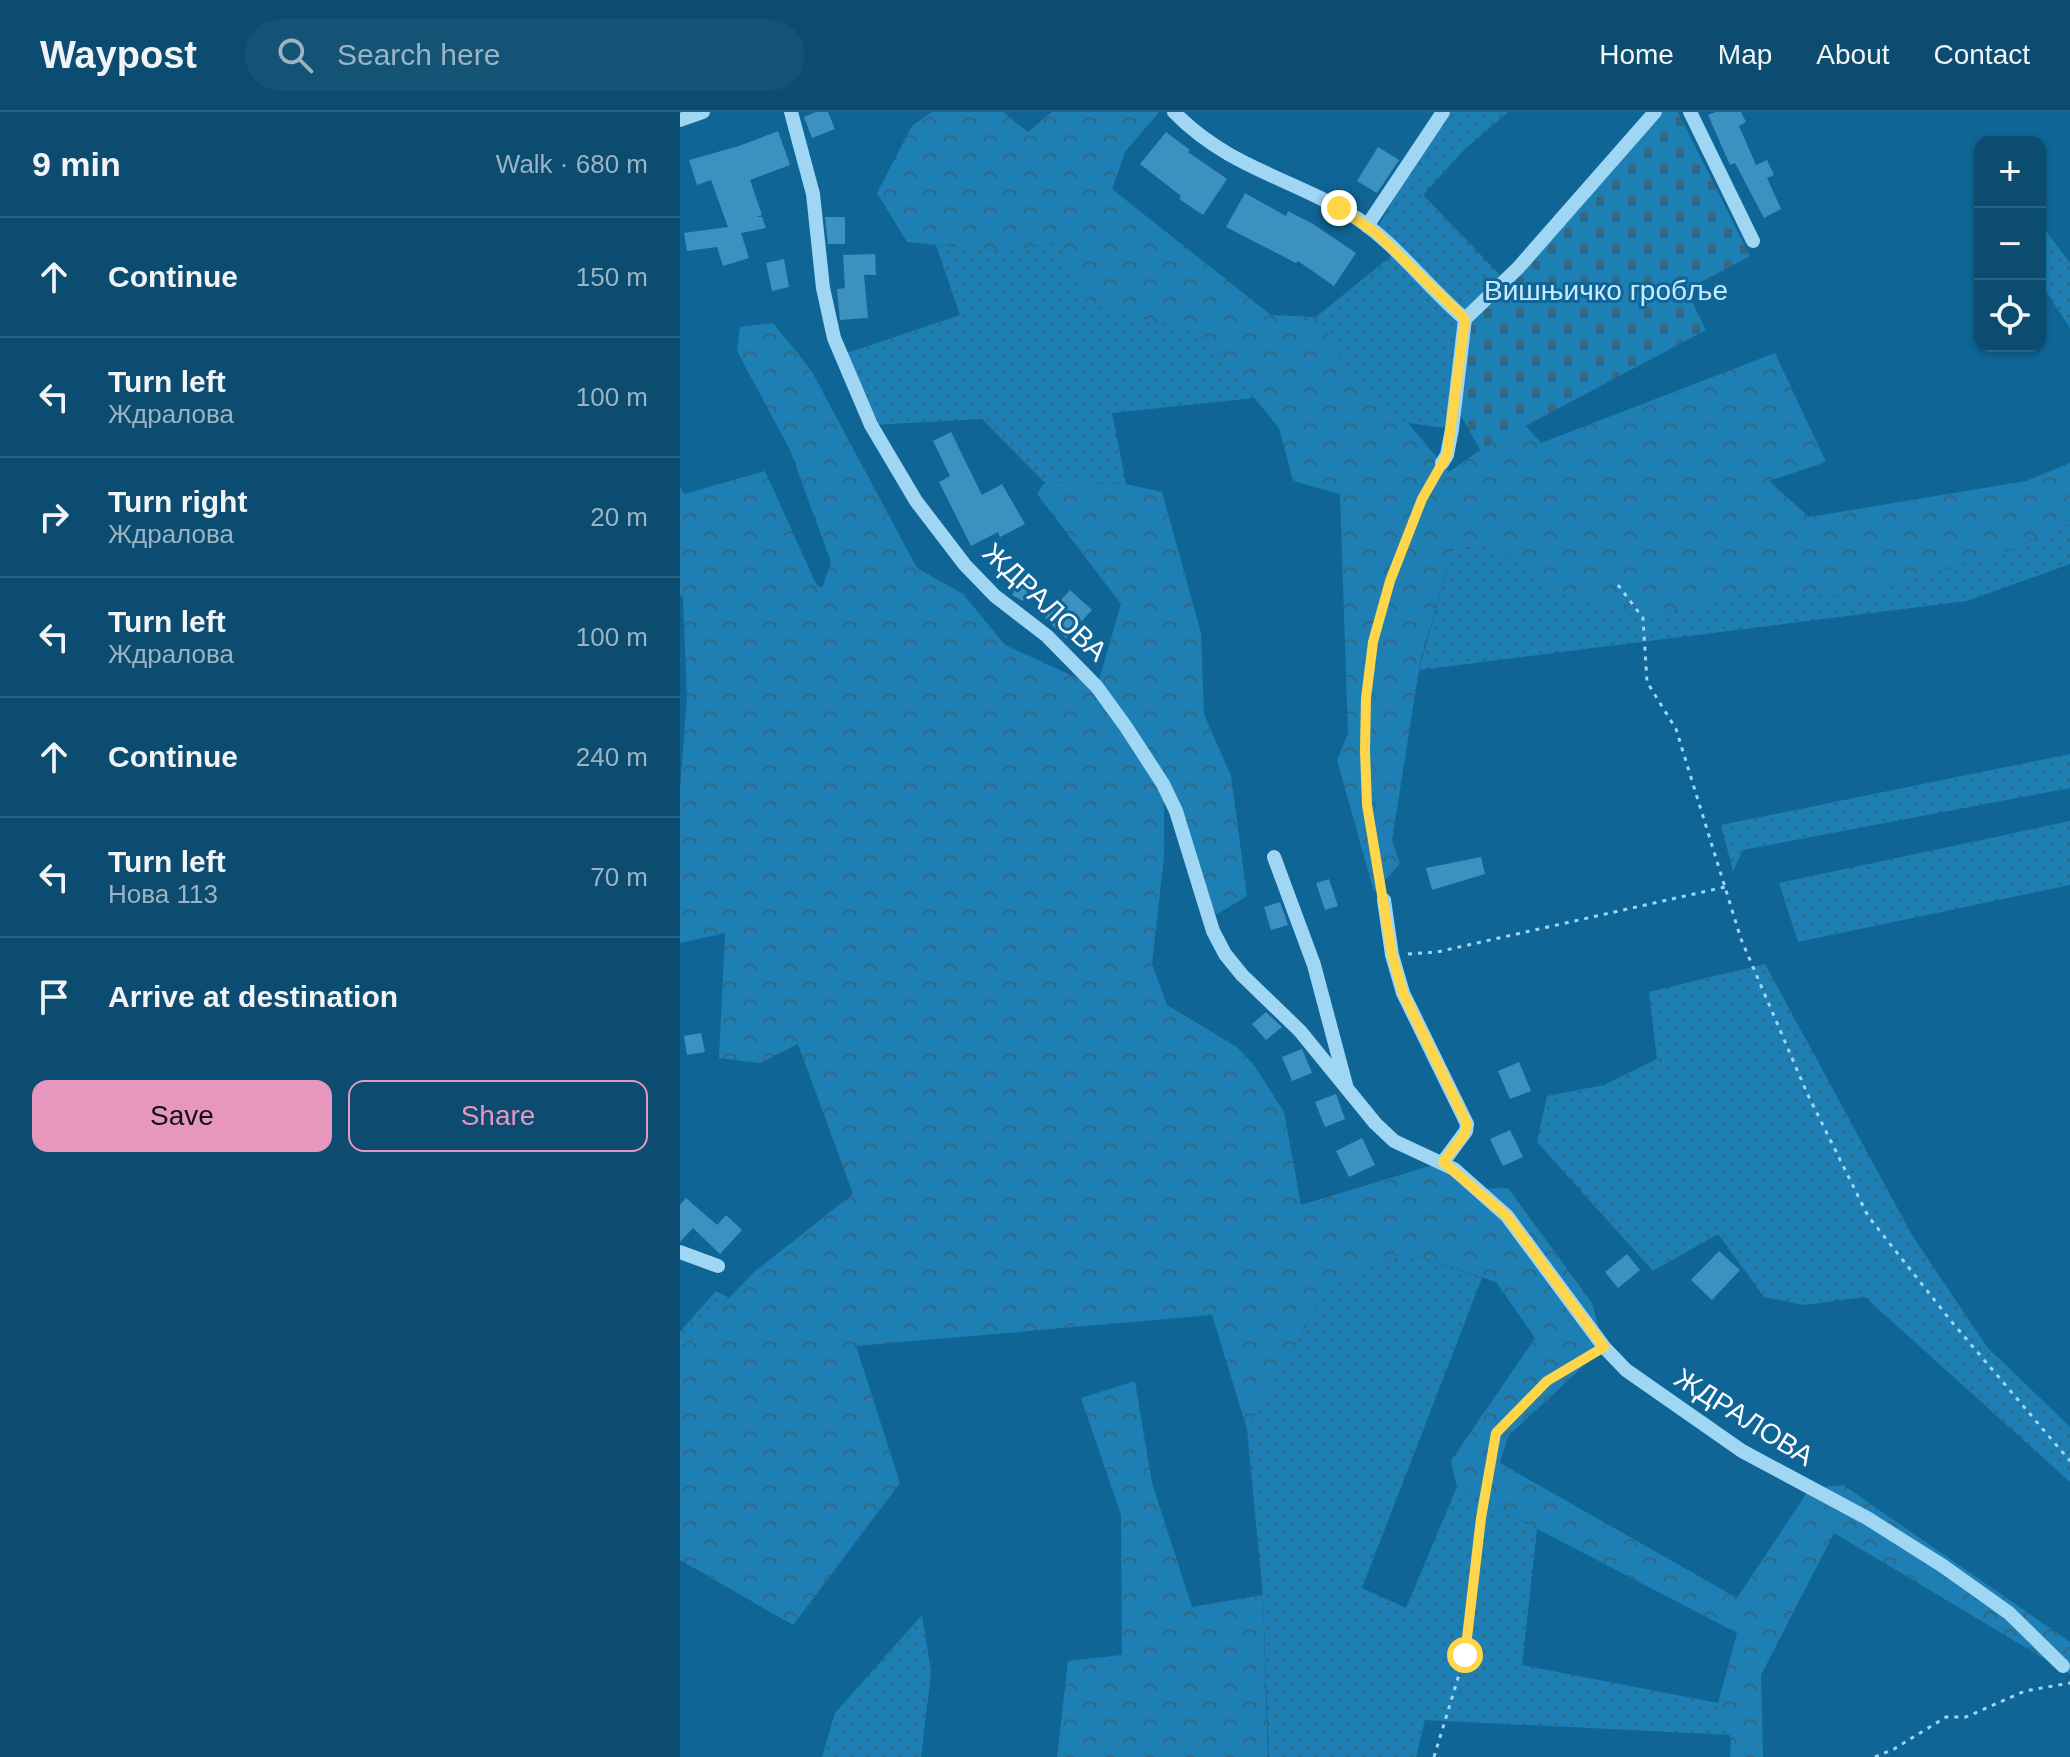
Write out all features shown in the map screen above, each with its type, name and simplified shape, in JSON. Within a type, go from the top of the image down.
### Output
[{"type":"street","points":[[680,120],[701,112]]},
{"type":"street","name":"ЖДРАЛОВА","points":[[791,112],[813,194],[823,288],[834,338],[871,425],[916,501],[965,565],[995,596],[1047,636],[1097,687],[1126,727],[1163,784],[1176,811],[1213,931],[1225,954],[1242,975],[1300,1031],[1375,1123],[1394,1141],[1443,1162],[1507,1216],[1604,1347],[1626,1370],[1742,1451],[1867,1518],[1943,1566],[2009,1613],[2063,1666]]},
{"type":"street","points":[[1174,112],[1229,155],[1339,208],[1367,226],[1465,319]]},
{"type":"street","points":[[1367,226],[1443,112]]},
{"type":"street","points":[[1442,463],[1447,455],[1452,429],[1465,319],[1518,268],[1655,112]]},
{"type":"street","points":[[1690,112],[1753,241]]},
{"type":"street","name":"ЖДРАЛОВА","points":[[1274,857],[1314,965],[1347,1089]]},
{"type":"street","points":[[1384,900],[1392,955],[1403,993],[1467,1124],[1464,1135],[1443,1162]]},
{"type":"street","points":[[680,1252],[718,1266]]},
{"type":"path","points":[[1384,900],[1367,805],[1366,698],[1373,642],[1390,581],[1429,484],[1442,463]]},
{"type":"path","points":[[1618,585],[1643,618],[1647,682],[1676,729],[1741,939],[1807,1093],[1868,1216],[1951,1321],[2070,1461]]},
{"type":"path","points":[[1392,955],[1437,952],[1725,886]]},
{"type":"path","points":[[1434,1757],[1465,1655],[1481,1518],[1496,1433],[1547,1381],[1604,1347]]},
{"type":"path","points":[[1875,1757],[1946,1717],[1966,1717],[2025,1691],[2070,1683]]},
{"type":"green space","points":[[932,112],[1003,112],[1028,132],[1052,112],[1159,112],[1125,152],[1112,189],[1271,315],[1316,317],[1359,386],[1408,423],[1449,472],[1480,450],[1525,425],[1541,443],[1775,353],[1826,462],[1769,481],[1809,517],[2026,481],[2070,463],[2070,524],[2005,552],[1851,597],[1747,594],[1643,618],[1565,595],[1489,544],[1454,545],[1420,663],[1392,840],[1400,864],[1374,892],[1337,760],[1348,734],[1340,494],[1293,481],[1279,428],[1201,333],[1088,305],[1059,243],[998,251],[907,242],[877,193],[912,126]]},
{"type":"green space","points":[[1443,112],[1508,112],[1463,151],[1423,195],[1506,281],[1452,429],[1408,423],[1359,386],[1316,317],[1395,253],[1375,232]]},
{"type":"green space","name":"Вишњичко гробље","points":[[1661,112],[1678,112],[1750,256],[1686,290],[1706,330],[1480,450],[1459,412],[1464,328]]},
{"type":"green space","points":[[2046,231],[2070,263],[2070,328],[2046,291]]},
{"type":"green space","points":[[1059,243],[1088,305],[1201,333],[1254,398],[1112,413],[1126,484],[1044,482],[982,419],[871,425],[841,355],[960,315],[936,245],[998,251]]},
{"type":"green space","points":[[773,323],[811,370],[917,568],[963,594],[1005,645],[1097,687],[1121,604],[1037,494],[1045,482],[1126,484],[1162,492],[1201,633],[1204,714],[1231,776],[1247,896],[1209,919],[1164,787],[1164,857],[1152,964],[1167,1005],[1237,1047],[1254,1065],[1284,1112],[1301,1205],[1443,1162],[1477,1189],[1508,1188],[1592,1303],[1604,1347],[1508,1436],[1500,1463],[1737,1598],[1810,1488],[1843,1485],[2070,1642],[2070,1674],[1834,1533],[1761,1675],[1763,1757],[1730,1757],[1731,1739],[1718,1703],[1737,1633],[1457,1487],[1451,1461],[1535,1338],[1496,1282],[1406,1252],[1328,1288],[1247,1429],[1212,1315],[856,1346],[900,1483],[793,1625],[680,1560],[680,1350],[754,1272],[853,1194],[798,1044],[760,1063],[719,1058],[725,933],[680,943],[680,790],[687,698],[683,597],[680,596],[680,487],[684,494],[765,471],[816,584],[822,588],[831,562],[790,450],[737,351],[740,327]]},
{"type":"green space","points":[[2070,524],[2070,564],[1967,601],[1419,670],[1454,545],[1489,544],[1565,595],[1643,618],[1747,594],[1851,597],[2005,552]]},
{"type":"green space","points":[[2070,754],[2070,788],[1743,850],[1733,871],[1721,825]]},
{"type":"green space","points":[[2070,821],[2070,885],[1798,942],[1779,883]]},
{"type":"green space","points":[[1765,964],[1912,1235],[1987,1347],[2070,1427],[2070,1482],[1865,1297],[1803,1305],[1764,1297],[1718,1234],[1653,1271],[1537,1142],[1547,1096],[1604,1085],[1657,1059],[1649,992]]},
{"type":"green space","points":[[1406,1252],[1482,1278],[1362,1588],[1406,1608],[1457,1487],[1537,1529],[1522,1665],[1718,1703],[1731,1735],[1425,1720],[1416,1757],[1269,1757],[1263,1595],[1247,1429],[1328,1288]]},
{"type":"green space","points":[[716,1291],[729,1298],[680,1350],[680,1332]]},
{"type":"green space","points":[[1135,1381],[1152,1483],[1192,1607],[1263,1595],[1268,1757],[1057,1757],[1068,1661],[1122,1655],[1121,1515],[1081,1398]]},
{"type":"green space","points":[[922,1615],[931,1672],[921,1757],[822,1757],[835,1713]]},
{"type":"building","points":[[816,112],[828,112],[835,129],[812,138],[804,117]]},
{"type":"building","points":[[1741,112],[1746,122],[1739,126],[1756,165],[1767,160],[1774,175],[1767,178],[1781,209],[1764,218],[1735,163],[1730,165],[1708,115]]},
{"type":"building","points":[[778,131],[790,165],[750,180],[762,215],[756,217],[762,217],[766,228],[741,233],[749,258],[723,266],[717,247],[687,251],[684,233],[728,227],[711,180],[697,185],[689,160]]},
{"type":"building","points":[[1166,132],[1190,150],[1188,152],[1227,179],[1203,215],[1179,199],[1181,196],[1140,164]]},
{"type":"building","points":[[1378,147],[1399,160],[1377,193],[1357,181]]},
{"type":"building","points":[[1245,193],[1286,216],[1288,211],[1313,224],[1356,253],[1334,286],[1298,261],[1296,263],[1226,227]]},
{"type":"building","points":[[825,217],[845,217],[845,244],[828,244]]},
{"type":"building","points":[[875,254],[876,275],[864,275],[868,318],[840,320],[837,289],[845,288],[843,255]]},
{"type":"building","points":[[784,259],[789,287],[772,291],[766,263]]},
{"type":"building","points":[[951,432],[982,495],[1002,484],[1025,524],[1000,537],[998,532],[971,546],[939,482],[950,476],[933,441]]},
{"type":"building","points":[[1024,570],[1035,575],[1023,601],[1012,595]]},
{"type":"building","points":[[1070,590],[1092,610],[1066,638],[1045,618]]},
{"type":"building","points":[[1481,857],[1485,874],[1432,890],[1426,868]]},
{"type":"building","points":[[1329,879],[1338,906],[1325,910],[1316,883]]},
{"type":"building","points":[[1280,902],[1288,925],[1271,930],[1264,907]]},
{"type":"building","points":[[1266,1012],[1282,1027],[1266,1040],[1252,1024]]},
{"type":"building","points":[[701,1033],[705,1052],[687,1055],[684,1036]]},
{"type":"building","points":[[1302,1049],[1312,1073],[1292,1081],[1282,1057]]},
{"type":"building","points":[[1519,1062],[1531,1091],[1510,1099],[1498,1071]]},
{"type":"building","points":[[1336,1094],[1345,1119],[1325,1127],[1315,1102]]},
{"type":"building","points":[[1510,1130],[1523,1157],[1503,1166],[1490,1139]]},
{"type":"building","points":[[1362,1138],[1375,1165],[1349,1177],[1336,1151]]},
{"type":"building","points":[[686,1198],[717,1225],[726,1215],[742,1230],[720,1254],[693,1228],[680,1242],[680,1205]]},
{"type":"building","points":[[1719,1251],[1740,1270],[1712,1300],[1691,1280]]},
{"type":"building","points":[[1627,1254],[1640,1270],[1618,1288],[1605,1272]]},
{"type":"route","points":[[1339,208],[1375,232],[1465,319],[1447,455],[1422,499],[1390,581],[1373,642],[1366,698],[1367,805],[1392,955],[1403,993],[1467,1124],[1464,1135],[1443,1162],[1507,1216],[1604,1347],[1547,1381],[1496,1433],[1481,1518],[1465,1655]]}]
